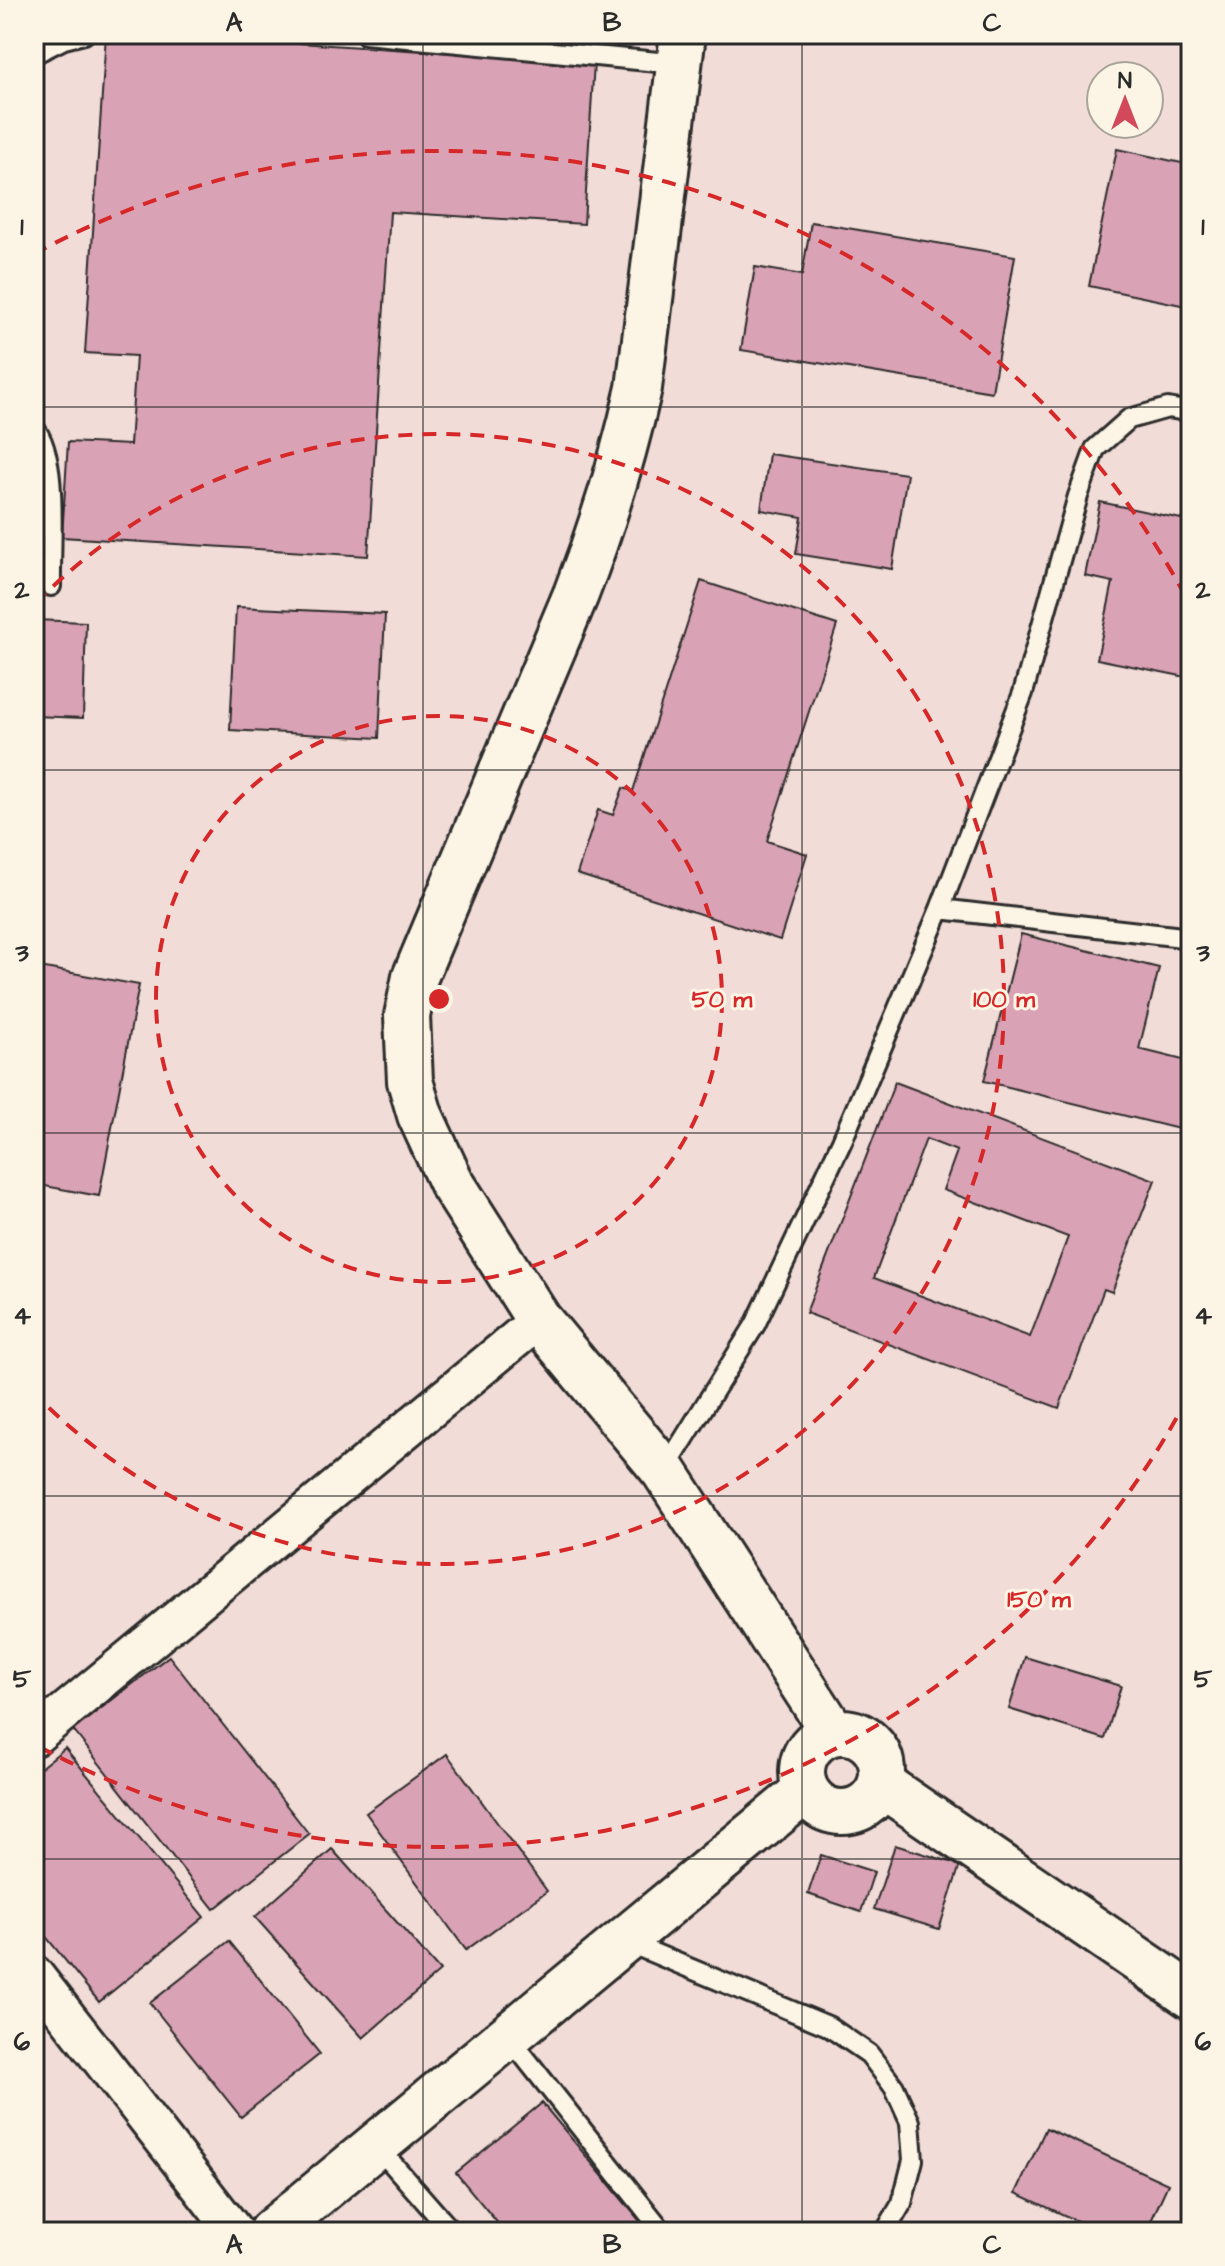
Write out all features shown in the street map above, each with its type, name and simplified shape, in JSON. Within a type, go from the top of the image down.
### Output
[{"type":"street","points":[[681,49],[639,388],[616,483],[576,594],[415,977],[407,1016],[410,1081],[430,1140],[468,1213],[539,1320],[664,1471],[833,1732]]},
{"type":"street","points":[[34,1737],[539,1320]]},
{"type":"street","points":[[833,1732],[854,1733],[872,1745],[882,1763],[881,1784],[870,1802],[851,1811],[830,1810],[812,1799],[806,1790],[803,1760],[815,1742],[833,1732]]},
{"type":"street","points":[[881,1784],[1191,1996]]},
{"type":"street","points":[[271,2232],[806,1790]]},
{"type":"street","points":[[34,1974],[235,2232]]},
{"type":"lane","points":[[34,54],[64,39],[84,34]]},
{"type":"lane","points":[[365,34],[681,49]]},
{"type":"lane","points":[[664,1471],[755,1325],[842,1141],[940,909],[1023,693],[1078,496],[1095,449],[1129,419],[1168,408],[1191,412]]},
{"type":"lane","points":[[34,428],[42,437],[50,465],[51,586]]},
{"type":"lane","points":[[940,909],[1191,938]]},
{"type":"lane","points":[[624,1941],[828,2026],[869,2054],[894,2087],[910,2122],[913,2160],[902,2203],[885,2232]]},
{"type":"lane","points":[[508,2036],[663,2232]]},
{"type":"lane","points":[[376,2145],[452,2232]]},
{"type":"building","points":[[106,34],[162,34],[594,62],[584,224],[390,212],[368,556],[62,537],[68,442],[130,445],[136,356],[85,353]]},
{"type":"building","points":[[1117,149],[1191,165],[1191,307],[1089,286]]},
{"type":"building","points":[[811,222],[1015,256],[992,392],[741,350],[755,267],[802,275]]},
{"type":"building","points":[[769,454],[907,474],[892,569],[796,554],[802,517],[761,510]]},
{"type":"building","points":[[1100,502],[1191,521],[1191,678],[1097,659],[1113,582],[1085,576]]},
{"type":"building","points":[[701,581],[837,625],[767,841],[807,854],[780,940],[577,874],[598,810],[613,815],[623,788],[633,791]]},
{"type":"building","points":[[236,607],[385,614],[379,738],[230,730]]},
{"type":"building","points":[[34,620],[86,622],[83,718],[34,716]]},
{"type":"building","points":[[1021,934],[1159,968],[1139,1049],[1191,1062],[1191,1132],[984,1081]]},
{"type":"building","points":[[34,966],[139,985],[99,1196],[34,1184]]},
{"type":"building","points":[[895,1082],[1155,1180],[1112,1292],[1104,1289],[1059,1408],[806,1313]],"holes":[[[926,1139],[957,1151],[943,1190],[1068,1237],[1030,1337],[874,1278]]]},
{"type":"building","points":[[169,1656],[309,1834],[214,1909],[73,1730]]},
{"type":"building","points":[[1025,1657],[1121,1686],[1105,1739],[1009,1709]]},
{"type":"building","points":[[65,1748],[204,1917],[99,2002],[34,1922],[34,1773]]},
{"type":"building","points":[[447,1754],[547,1891],[466,1950],[366,1813]]},
{"type":"building","points":[[895,1845],[960,1865],[939,1929],[874,1909]]},
{"type":"building","points":[[332,1849],[440,1971],[363,2038],[255,1917]]},
{"type":"building","points":[[821,1855],[874,1872],[861,1912],[808,1894]]},
{"type":"building","points":[[229,1941],[320,2054],[241,2117],[150,2003]]},
{"type":"building","points":[[542,2103],[649,2232],[505,2232],[456,2173]]},
{"type":"building","points":[[1046,2128],[1168,2184],[1146,2232],[1101,2232],[1016,2193]]}]
